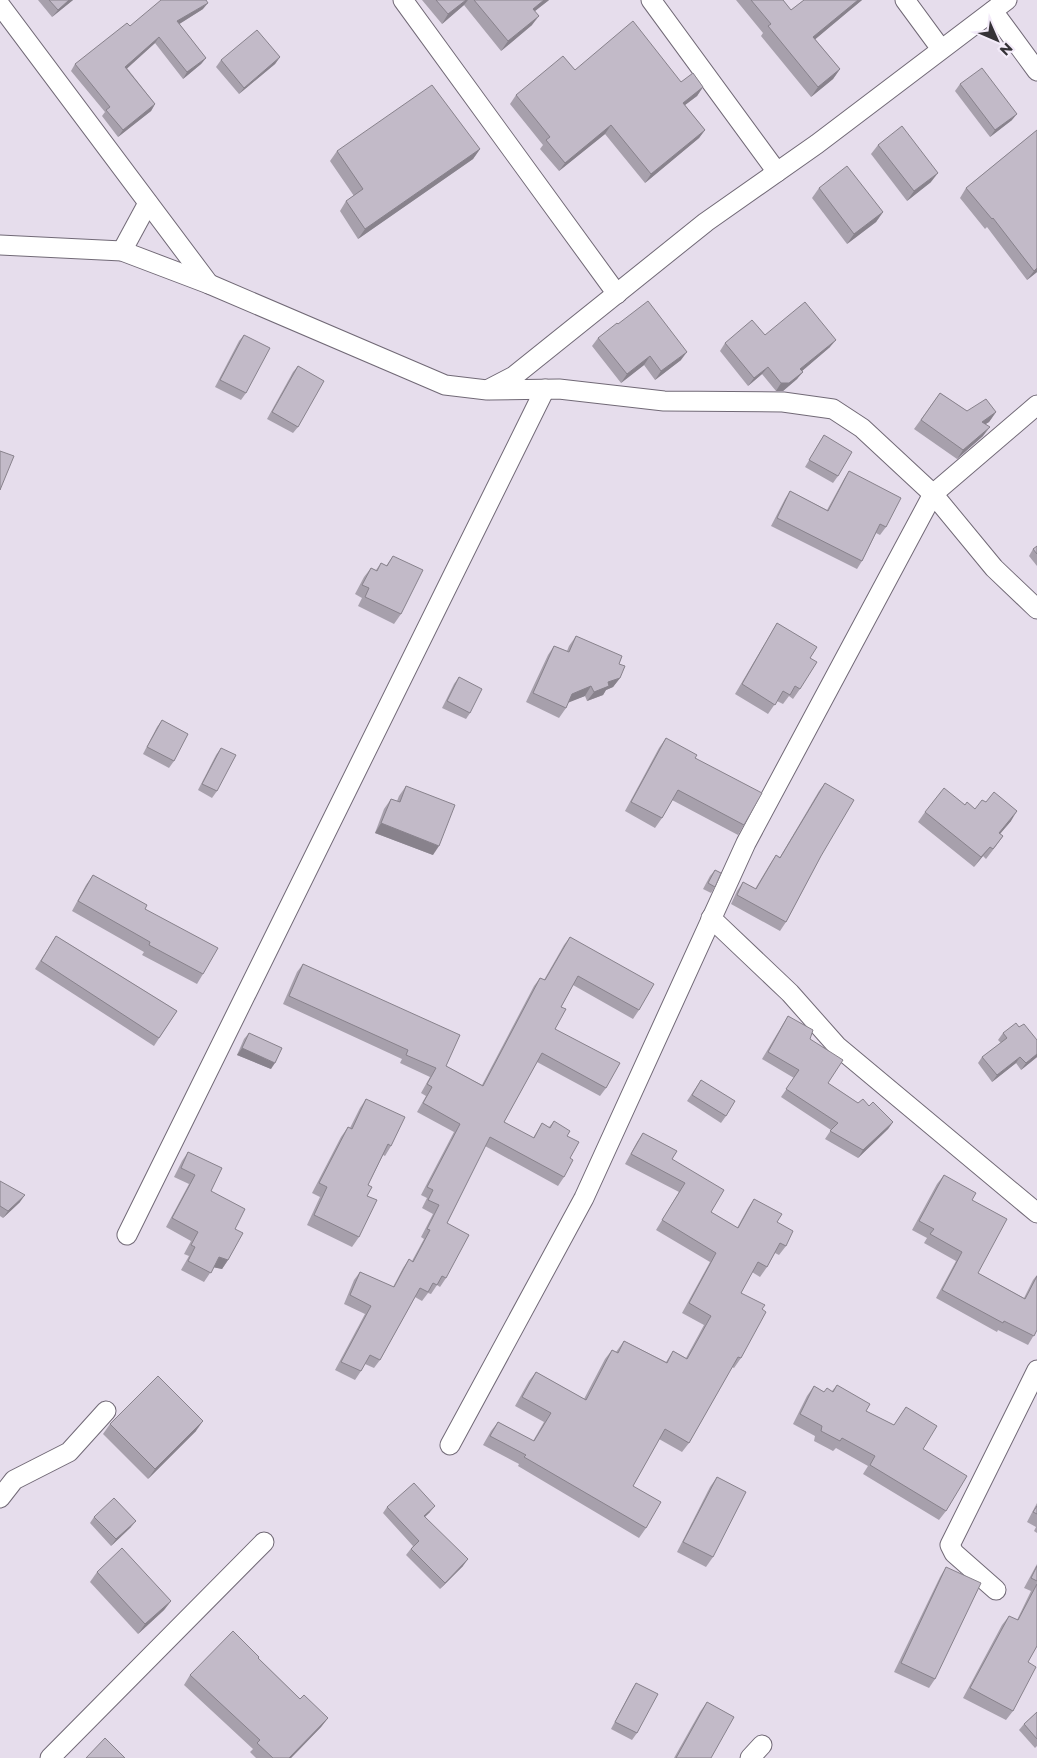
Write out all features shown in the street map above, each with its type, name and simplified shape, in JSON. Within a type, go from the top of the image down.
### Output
[{"type":"street","points":[[402,0],[617,294]]},
{"type":"street","points":[[651,0],[777,172]]},
{"type":"street","points":[[905,0],[941,49]]},
{"type":"street","points":[[0,5],[209,284]]},
{"type":"street","points":[[487,390],[514,376],[706,222],[777,172],[1000,6],[1037,71]]},
{"type":"street","points":[[122,251],[148,203]]},
{"type":"street","points":[[0,245],[122,251],[209,284],[446,385],[487,390],[545,389],[664,401],[783,402],[833,410],[862,428],[933,494],[994,568],[1037,609]]},
{"type":"street","points":[[127,1235],[545,389]]},
{"type":"street","points":[[450,1445],[584,1198],[746,843],[933,494],[1037,405]]},
{"type":"street","points":[[711,918],[790,993],[837,1046],[1037,1213]]},
{"type":"street","points":[[996,1590],[954,1552],[950,1545],[1037,1370]]},
{"type":"street","points":[[0,1498],[14,1480],[69,1452],[106,1411]]},
{"type":"street","points":[[50,1758],[264,1542]]},
{"type":"building","points":[[49,0],[69,0],[58,10]]},
{"type":"building","points":[[161,0],[206,0],[208,3],[177,21],[206,58],[187,72],[159,37],[125,67],[155,104],[123,130],[106,110],[110,107],[75,64],[127,23],[130,26]]},
{"type":"building","points":[[436,0],[466,0],[448,14]]},
{"type":"building","points":[[474,0],[544,0],[533,9],[539,16],[508,41]]},
{"type":"building","points":[[751,0],[783,0],[791,10],[804,0],[858,0],[813,37],[840,69],[818,87],[768,26],[771,24]]},
{"type":"building","points":[[633,21],[681,82],[693,73],[703,87],[683,103],[705,130],[651,174],[611,125],[565,163],[546,140],[550,137],[516,95],[563,56],[575,70]]},
{"type":"building","points":[[257,30],[280,57],[244,88],[221,60]]},
{"type":"building","points":[[982,68],[1017,114],[995,130],[960,84]]},
{"type":"building","points":[[432,85],[480,149],[365,229],[346,201],[363,189],[337,151]]},
{"type":"building","points":[[902,126],[938,173],[914,191],[878,145]]},
{"type":"building","points":[[1037,130],[1037,268],[1034,271],[993,218],[966,188]]},
{"type":"building","points":[[847,166],[883,212],[854,234],[819,188]]},
{"type":"building","points":[[648,301],[687,352],[661,371],[650,356],[627,374],[598,338]]},
{"type":"building","points":[[805,302],[836,340],[800,369],[803,372],[789,383],[781,383],[768,367],[754,378],[725,343],[752,320],[765,335]]},
{"type":"building","points":[[244,335],[270,348],[246,393],[220,380]]},
{"type":"building","points":[[298,366],[324,381],[298,427],[272,412]]},
{"type":"building","points":[[940,393],[967,411],[986,399],[996,412],[982,422],[990,427],[963,450],[921,420]]},
{"type":"building","points":[[824,435],[852,452],[838,476],[809,460]]},
{"type":"building","points":[[0,451],[14,456],[0,490]]},
{"type":"building","points":[[849,471],[901,498],[886,527],[880,524],[862,561],[777,518],[790,491],[828,511]]},
{"type":"building","points":[[1037,546],[1037,554],[1033,549]]},
{"type":"building","points":[[393,556],[423,570],[401,614],[365,597],[369,588],[362,585],[371,568],[377,571],[381,563],[387,566]]},
{"type":"building","points":[[777,623],[817,647],[810,658],[817,662],[800,689],[795,686],[790,695],[783,691],[775,705],[742,684]]},
{"type":"building","points":[[576,636],[622,656],[619,664],[625,666],[620,678],[608,682],[609,686],[594,692],[591,686],[572,694],[566,708],[533,693],[554,646],[569,652]]},
{"type":"building","points":[[459,677],[482,689],[470,713],[447,701]]},
{"type":"building","points":[[162,720],[188,734],[174,761],[147,747]]},
{"type":"building","points":[[666,738],[697,755],[695,758],[762,793],[744,825],[678,790],[662,818],[631,802]]},
{"type":"building","points":[[221,748],[236,755],[217,791],[202,784]]},
{"type":"building","points":[[825,783],[854,800],[821,856],[786,922],[737,895],[743,882],[756,889],[776,855],[780,858]]},
{"type":"building","points":[[406,786],[455,805],[439,846],[381,823],[391,799],[400,802]]},
{"type":"building","points":[[944,788],[965,805],[967,802],[975,809],[982,800],[986,802],[994,792],[1017,811],[999,833],[1003,836],[993,849],[990,847],[981,857],[925,812]]},
{"type":"building","points":[[715,870],[721,873],[715,887],[708,883]]},
{"type":"building","points":[[93,875],[147,905],[145,909],[218,948],[203,974],[149,945],[150,942],[78,901]]},
{"type":"building","points":[[56,936],[177,1011],[159,1038],[41,961]]},
{"type":"building","points":[[570,937],[654,984],[639,1010],[578,976],[561,1007],[566,1009],[555,1029],[620,1063],[606,1088],[542,1053],[504,1122],[534,1138],[542,1123],[550,1128],[554,1121],[570,1131],[567,1136],[579,1142],[570,1158],[573,1160],[564,1177],[490,1137],[447,1223],[469,1235],[446,1278],[442,1276],[437,1285],[433,1283],[428,1292],[420,1288],[380,1360],[370,1355],[361,1371],[341,1362],[371,1306],[350,1295],[360,1272],[394,1287],[409,1259],[413,1262],[430,1230],[427,1229],[439,1205],[428,1200],[433,1190],[427,1187],[460,1124],[423,1103],[432,1087],[427,1084],[436,1068],[406,1055],[408,1050],[289,996],[303,964],[460,1035],[446,1066],[483,1086],[540,978],[545,980]]},
{"type":"building","points":[[788,1016],[813,1030],[810,1039],[843,1060],[828,1083],[858,1103],[863,1099],[869,1106],[873,1102],[893,1122],[863,1150],[830,1131],[838,1123],[786,1089],[799,1070],[768,1052]]},
{"type":"building","points":[[1016,1023],[1019,1027],[1024,1024],[1037,1040],[1037,1054],[1026,1063],[1020,1057],[997,1075],[982,1057],[1007,1038],[1003,1033]]},
{"type":"building","points":[[249,1033],[282,1048],[275,1063],[242,1048]]},
{"type":"building","points":[[701,1080],[735,1101],[726,1116],[692,1095]]},
{"type":"building","points":[[366,1099],[405,1117],[391,1146],[388,1144],[368,1185],[372,1187],[367,1196],[377,1200],[359,1237],[314,1215],[327,1187],[319,1183],[348,1127],[352,1129]]},
{"type":"building","points":[[643,1133],[677,1151],[672,1159],[724,1190],[711,1212],[738,1228],[754,1199],[782,1214],[777,1222],[793,1231],[786,1246],[780,1243],[767,1267],[758,1262],[741,1293],[765,1305],[762,1309],[766,1312],[741,1358],[738,1357],[689,1443],[665,1429],[633,1486],[661,1502],[646,1528],[524,1457],[526,1455],[490,1436],[498,1422],[534,1441],[551,1413],[522,1397],[536,1372],[586,1400],[612,1350],[618,1353],[624,1341],[667,1363],[673,1351],[687,1359],[711,1316],[689,1303],[716,1253],[662,1220],[685,1183],[631,1154]]},
{"type":"building","points":[[188,1152],[222,1168],[211,1191],[245,1209],[235,1229],[243,1233],[228,1260],[219,1257],[211,1273],[188,1261],[195,1247],[191,1245],[198,1232],[172,1218],[195,1175],[181,1168]]},
{"type":"building","points":[[944,1175],[976,1193],[972,1200],[1007,1219],[978,1273],[1025,1299],[1037,1276],[1037,1330],[1034,1336],[1004,1321],[1003,1323],[942,1290],[962,1252],[930,1234],[934,1229],[919,1221]]},
{"type":"building","points":[[0,1181],[25,1195],[8,1211],[0,1206]]},
{"type":"building","points":[[158,1376],[203,1421],[155,1469],[110,1424]]},
{"type":"building","points":[[837,1385],[870,1404],[866,1411],[894,1425],[906,1407],[937,1426],[923,1449],[967,1476],[946,1511],[870,1465],[875,1456],[842,1438],[840,1441],[821,1431],[822,1426],[800,1414],[814,1386],[824,1392],[827,1388],[833,1392]]},
{"type":"building","points":[[717,1477],[746,1492],[713,1557],[683,1542]]},
{"type":"building","points":[[414,1483],[435,1506],[424,1516],[468,1559],[445,1583],[411,1549],[419,1541],[387,1507]]},
{"type":"building","points":[[114,1498],[136,1521],[116,1539],[94,1517]]},
{"type":"building","points":[[1037,1506],[1037,1514],[1033,1512]]},
{"type":"building","points":[[122,1548],[171,1601],[145,1624],[97,1572]]},
{"type":"building","points":[[1037,1566],[1037,1581],[1031,1578]]},
{"type":"building","points":[[946,1567],[981,1583],[935,1679],[901,1663]]},
{"type":"building","points":[[1037,1584],[1037,1646],[1028,1662],[1036,1667],[1013,1711],[970,1688],[1009,1616],[1018,1620]]},
{"type":"building","points":[[233,1631],[300,1699],[304,1695],[328,1718],[289,1758],[273,1758],[257,1743],[260,1740],[190,1675]]},
{"type":"building","points":[[636,1683],[658,1694],[637,1733],[615,1722]]},
{"type":"building","points":[[707,1702],[734,1717],[711,1758],[676,1758]]},
{"type":"building","points":[[1037,1712],[1037,1739],[1024,1724]]},
{"type":"building","points":[[105,1738],[125,1758],[86,1758]]}]
